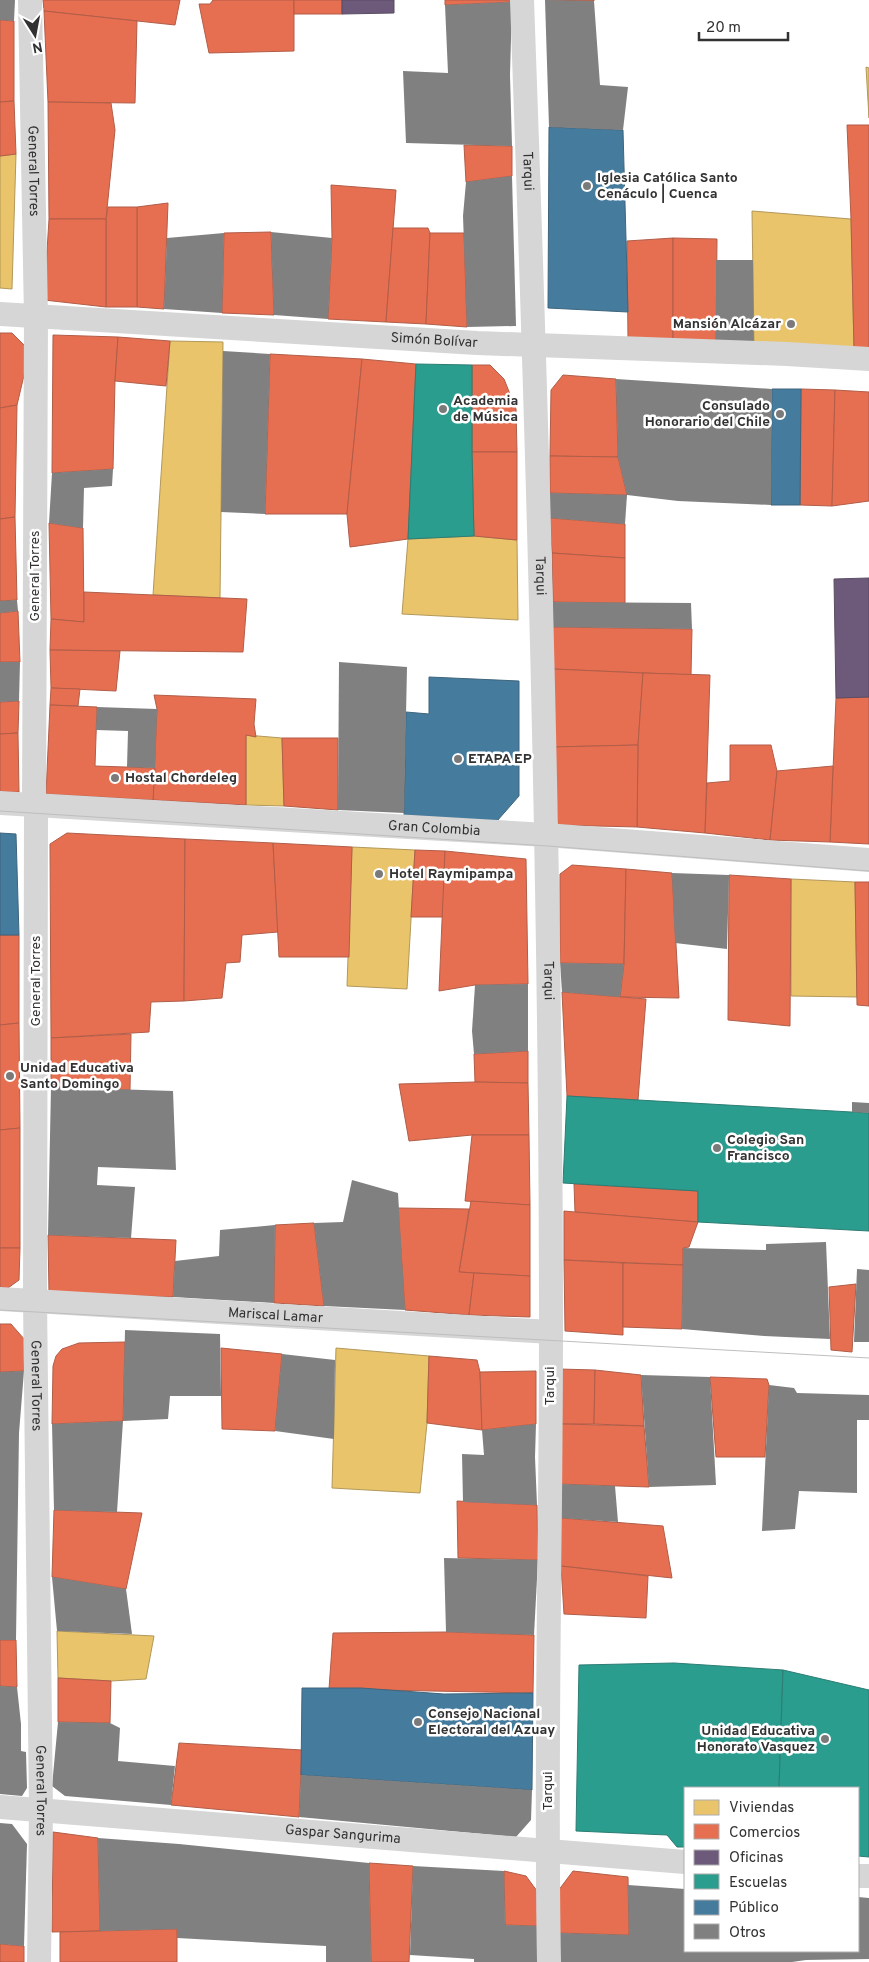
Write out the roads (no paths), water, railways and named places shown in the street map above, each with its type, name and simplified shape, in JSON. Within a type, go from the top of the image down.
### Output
[{"type":"street","name":"General Torres","points":[[30,0],[36,317],[34,805],[36,813],[35,1300],[41,1811],[39,1962]]},
{"type":"street","name":"Tarqui","points":[[522,0],[535,345],[546,835],[551,1332],[547,1852],[549,1962]]},
{"type":"street","name":"Simón Bolívar","points":[[0,314],[535,345],[786,354],[869,359]]},
{"type":"street","name":"Gran Colombia","points":[[0,803],[546,835],[869,860]]},
{"type":"street","name":"Mariscal Lamar","points":[[0,1299],[551,1332]]},
{"type":"street","name":"Gaspar Sangurima","points":[[0,1807],[684,1862]]},
{"type":"tram line","points":[[0,811],[548,846],[869,871]]},
{"type":"tram line","points":[[0,1310],[869,1358]]},
{"type":"place","name":"Iglesia Católica Santo Cenáculo | Cuenca","points":[[587,186]]},
{"type":"place","name":"Mansión Alcázar","points":[[791,324]]},
{"type":"place","name":"Academia de Música","points":[[443,409]]},
{"type":"place","name":"Consulado Honorario del Chile","points":[[780,414]]},
{"type":"place","name":"ETAPA EP","points":[[458,759]]},
{"type":"place","name":"Hostal Chordeleg","points":[[115,778]]},
{"type":"place","name":"Hotel Raymipampa","points":[[379,874]]},
{"type":"place","name":"Unidad Educativa Santo Domingo","points":[[10,1076]]},
{"type":"place","name":"Colegio San Francisco","points":[[717,1148]]},
{"type":"place","name":"Consejo Nacional Electoral del Azuay","points":[[418,1722]]},
{"type":"place","name":"Unidad Educativa Honorato Vasquez","points":[[825,1739]]}]
